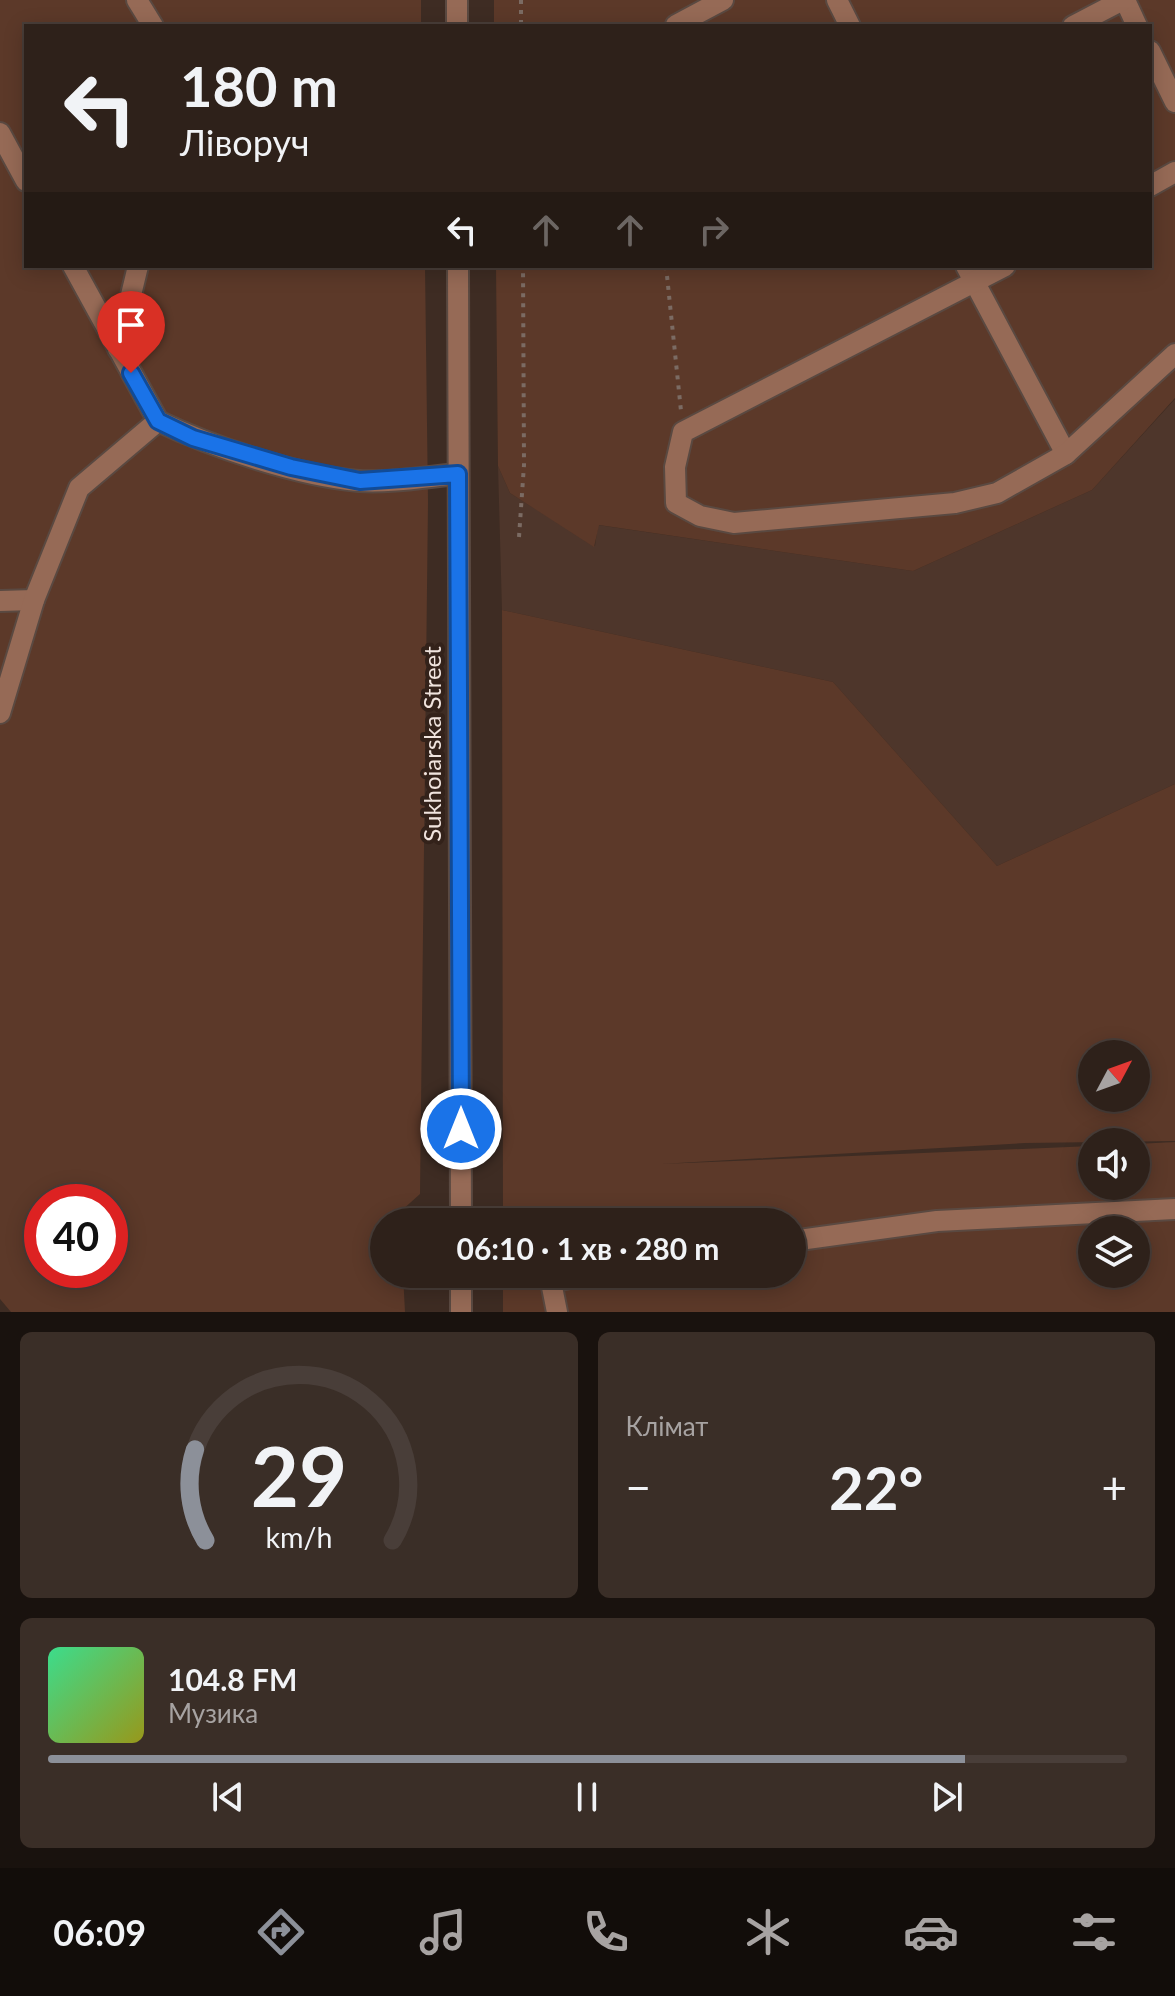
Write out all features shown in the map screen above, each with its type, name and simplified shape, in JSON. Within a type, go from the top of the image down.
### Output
[{"type":"street","points":[[137,0],[152,24]]},
{"type":"street","points":[[457,0],[457,24]]},
{"type":"street","points":[[678,24],[723,0]]},
{"type":"street","points":[[837,0],[849,24]]},
{"type":"street","points":[[1077,24],[1124,0],[1136,24]]},
{"type":"street","points":[[1152,55],[1175,102]]},
{"type":"street","points":[[0,133],[24,177]]},
{"type":"street","points":[[1152,185],[1175,172]]},
{"type":"street","points":[[74,268],[158,421],[193,438],[291,467],[360,481],[458,474]]},
{"type":"street","points":[[118,349],[138,268]]},
{"type":"street","name":"Sukhoiarska Street","points":[[458,268],[461,1208]]},
{"type":"street","points":[[996,268],[970,274],[683,432],[675,467],[676,503],[700,516],[734,523],[955,503],[997,493],[1066,454],[1175,354]]},
{"type":"street","points":[[970,274],[1066,454]]},
{"type":"street","points":[[0,713],[34,600],[79,488],[158,421]]},
{"type":"street","points":[[0,601],[34,600]]},
{"type":"street","points":[[806,1239],[937,1221],[1175,1209]]},
{"type":"street","points":[[461,1288],[461,1312]]},
{"type":"street","points":[[552,1288],[557,1312]]},
{"type":"path","points":[[521,0],[521,24]]},
{"type":"path","points":[[519,537],[524,465],[523,268]]},
{"type":"path","points":[[666,268],[683,432]]},
{"type":"shaded area","points":[[0,0],[421,0],[421,24],[24,24],[24,268],[425,268],[428,502],[420,1194],[404,1208],[370,1208],[370,1288],[404,1288],[405,1312],[11,1312],[0,1299]]},
{"type":"shaded area","points":[[494,0],[1175,0],[1175,398],[1092,490],[913,571],[599,525],[594,547],[510,493],[498,466],[496,268],[1152,268],[1152,24],[494,24]]},
{"type":"shaded area","points":[[1175,399],[1175,784],[997,866],[833,682],[502,610],[498,466],[510,493],[595,546],[598,525],[913,571],[1092,490]]},
{"type":"shaded area","points":[[502,610],[833,682],[997,866],[1175,784],[1175,1141],[1150,1141],[1150,1128],[1078,1128],[1078,1142],[661,1164],[1078,1147],[1078,1200],[1150,1200],[1150,1143],[1175,1142],[1175,1312],[503,1312],[503,1288],[806,1288],[806,1208],[503,1208]]},
{"type":"route","points":[[131,373],[158,421],[193,438],[291,467],[360,481],[458,474],[461,1129]]}]
